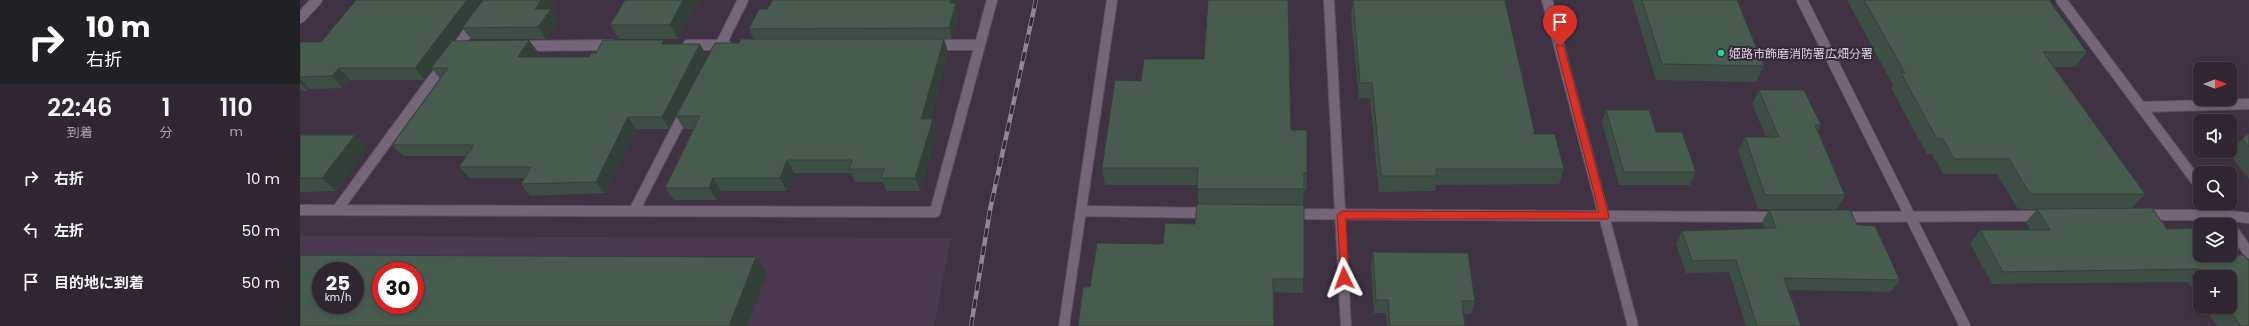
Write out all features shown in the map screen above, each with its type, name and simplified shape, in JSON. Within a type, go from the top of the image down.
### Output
[{"type":"street","points":[[300,18],[317,0]]},
{"type":"street","points":[[713,59],[743,0]]},
{"type":"street","points":[[300,210],[935,212],[992,0]]},
{"type":"street","points":[[1064,326],[1112,0]]},
{"type":"street","points":[[1328,0],[1342,215],[1346,326]]},
{"type":"street","points":[[1548,0],[1633,326]]},
{"type":"street","points":[[1802,0],[1965,326]]},
{"type":"street","points":[[2061,0],[2193,177]]},
{"type":"street","points":[[337,210],[479,17]]},
{"type":"street","points":[[514,46],[625,45]]},
{"type":"street","points":[[680,45],[736,45]]},
{"type":"street","points":[[925,45],[980,45]]},
{"type":"street","points":[[458,46],[474,46]]},
{"type":"street","points":[[634,211],[691,100]]},
{"type":"street","points":[[2141,107],[2249,104]]},
{"type":"street","points":[[2218,210],[2224,218]]},
{"type":"street","points":[[1081,211],[1223,213]]},
{"type":"street","points":[[1278,214],[1792,217]]},
{"type":"street","points":[[2136,215],[2222,215],[2249,218]]},
{"type":"street","points":[[1831,217],[2057,216]]},
{"type":"street","points":[[2237,236],[2249,253]]},
{"type":"shaded area","points":[[300,236],[951,238],[934,326],[300,326]]},
{"type":"building","points":[[356,0],[467,0],[415,68],[339,68],[332,76],[300,77],[300,42],[321,42]]},
{"type":"building","points":[[483,0],[541,0],[535,9],[551,9],[538,27],[462,28]]},
{"type":"building","points":[[625,0],[683,0],[670,25],[610,25]]},
{"type":"building","points":[[773,0],[951,0],[950,3],[956,3],[949,28],[749,29],[759,9],[767,9]]},
{"type":"building","points":[[1208,0],[1288,0],[1291,130],[1307,130],[1307,173],[1304,173],[1304,189],[1197,189],[1198,168],[1102,168],[1115,80],[1141,81],[1144,59],[1204,59]]},
{"type":"building","points":[[1353,0],[1505,0],[1535,134],[1555,134],[1564,169],[1436,169],[1437,176],[1381,176],[1372,83],[1360,83]]},
{"type":"building","points":[[1642,0],[1737,0],[1764,66],[1662,64]]},
{"type":"building","points":[[1864,0],[2049,0],[2087,52],[2043,52],[2145,194],[2030,194],[2009,159],[1954,159],[1943,139],[1937,139],[1901,73],[1905,73]]},
{"type":"building","points":[[741,39],[944,39],[921,119],[933,119],[915,178],[881,178],[884,169],[849,169],[852,160],[787,160],[780,178],[713,178],[709,188],[665,188],[700,116],[676,116],[715,43],[739,43]]},
{"type":"building","points":[[529,40],[518,57],[589,57],[591,53],[596,53],[603,40],[664,40],[662,44],[700,44],[662,117],[628,117],[596,182],[521,184],[531,167],[459,167],[474,145],[392,145],[448,68],[431,68],[452,41]]},
{"type":"building","points":[[1759,90],[1804,90],[1821,125],[1815,125],[1845,195],[1765,195],[1745,137],[1779,137]]},
{"type":"building","points":[[1606,110],[1649,110],[1656,132],[1682,132],[1696,172],[1624,172]]},
{"type":"building","points":[[2249,133],[2249,147],[2242,139]]},
{"type":"building","points":[[300,135],[355,135],[322,178],[300,178]]},
{"type":"building","points":[[1197,204],[1304,205],[1304,279],[1273,279],[1274,326],[1078,326],[1083,287],[1090,287],[1097,243],[1163,244],[1165,223],[1195,224]]},
{"type":"building","points":[[2152,208],[2167,229],[2193,228],[2193,262],[2237,262],[2237,255],[2244,255],[2249,261],[2249,326],[2241,326],[2233,314],[2237,314],[2237,270],[2202,269],[2003,272],[1980,230],[2050,230],[2037,209]]},
{"type":"building","points":[[1769,210],[1850,210],[1857,225],[1875,226],[1900,280],[1784,278],[1801,326],[1757,326],[1736,260],[1692,261],[1682,231],[1776,228]]},
{"type":"building","points":[[1373,252],[1468,253],[1475,301],[1462,301],[1465,326],[1390,326],[1388,300],[1376,300]]},
{"type":"building","points":[[300,255],[756,257],[729,326],[300,326]]},
{"type":"railway","points":[[971,326],[990,210],[1036,0]]},
{"type":"place","name":"姫路市飾磨消防署広畑分署","points":[[1721,53]]},
{"type":"route","points":[[1344,278],[1342,215],[1604,216],[1560,46]]}]
